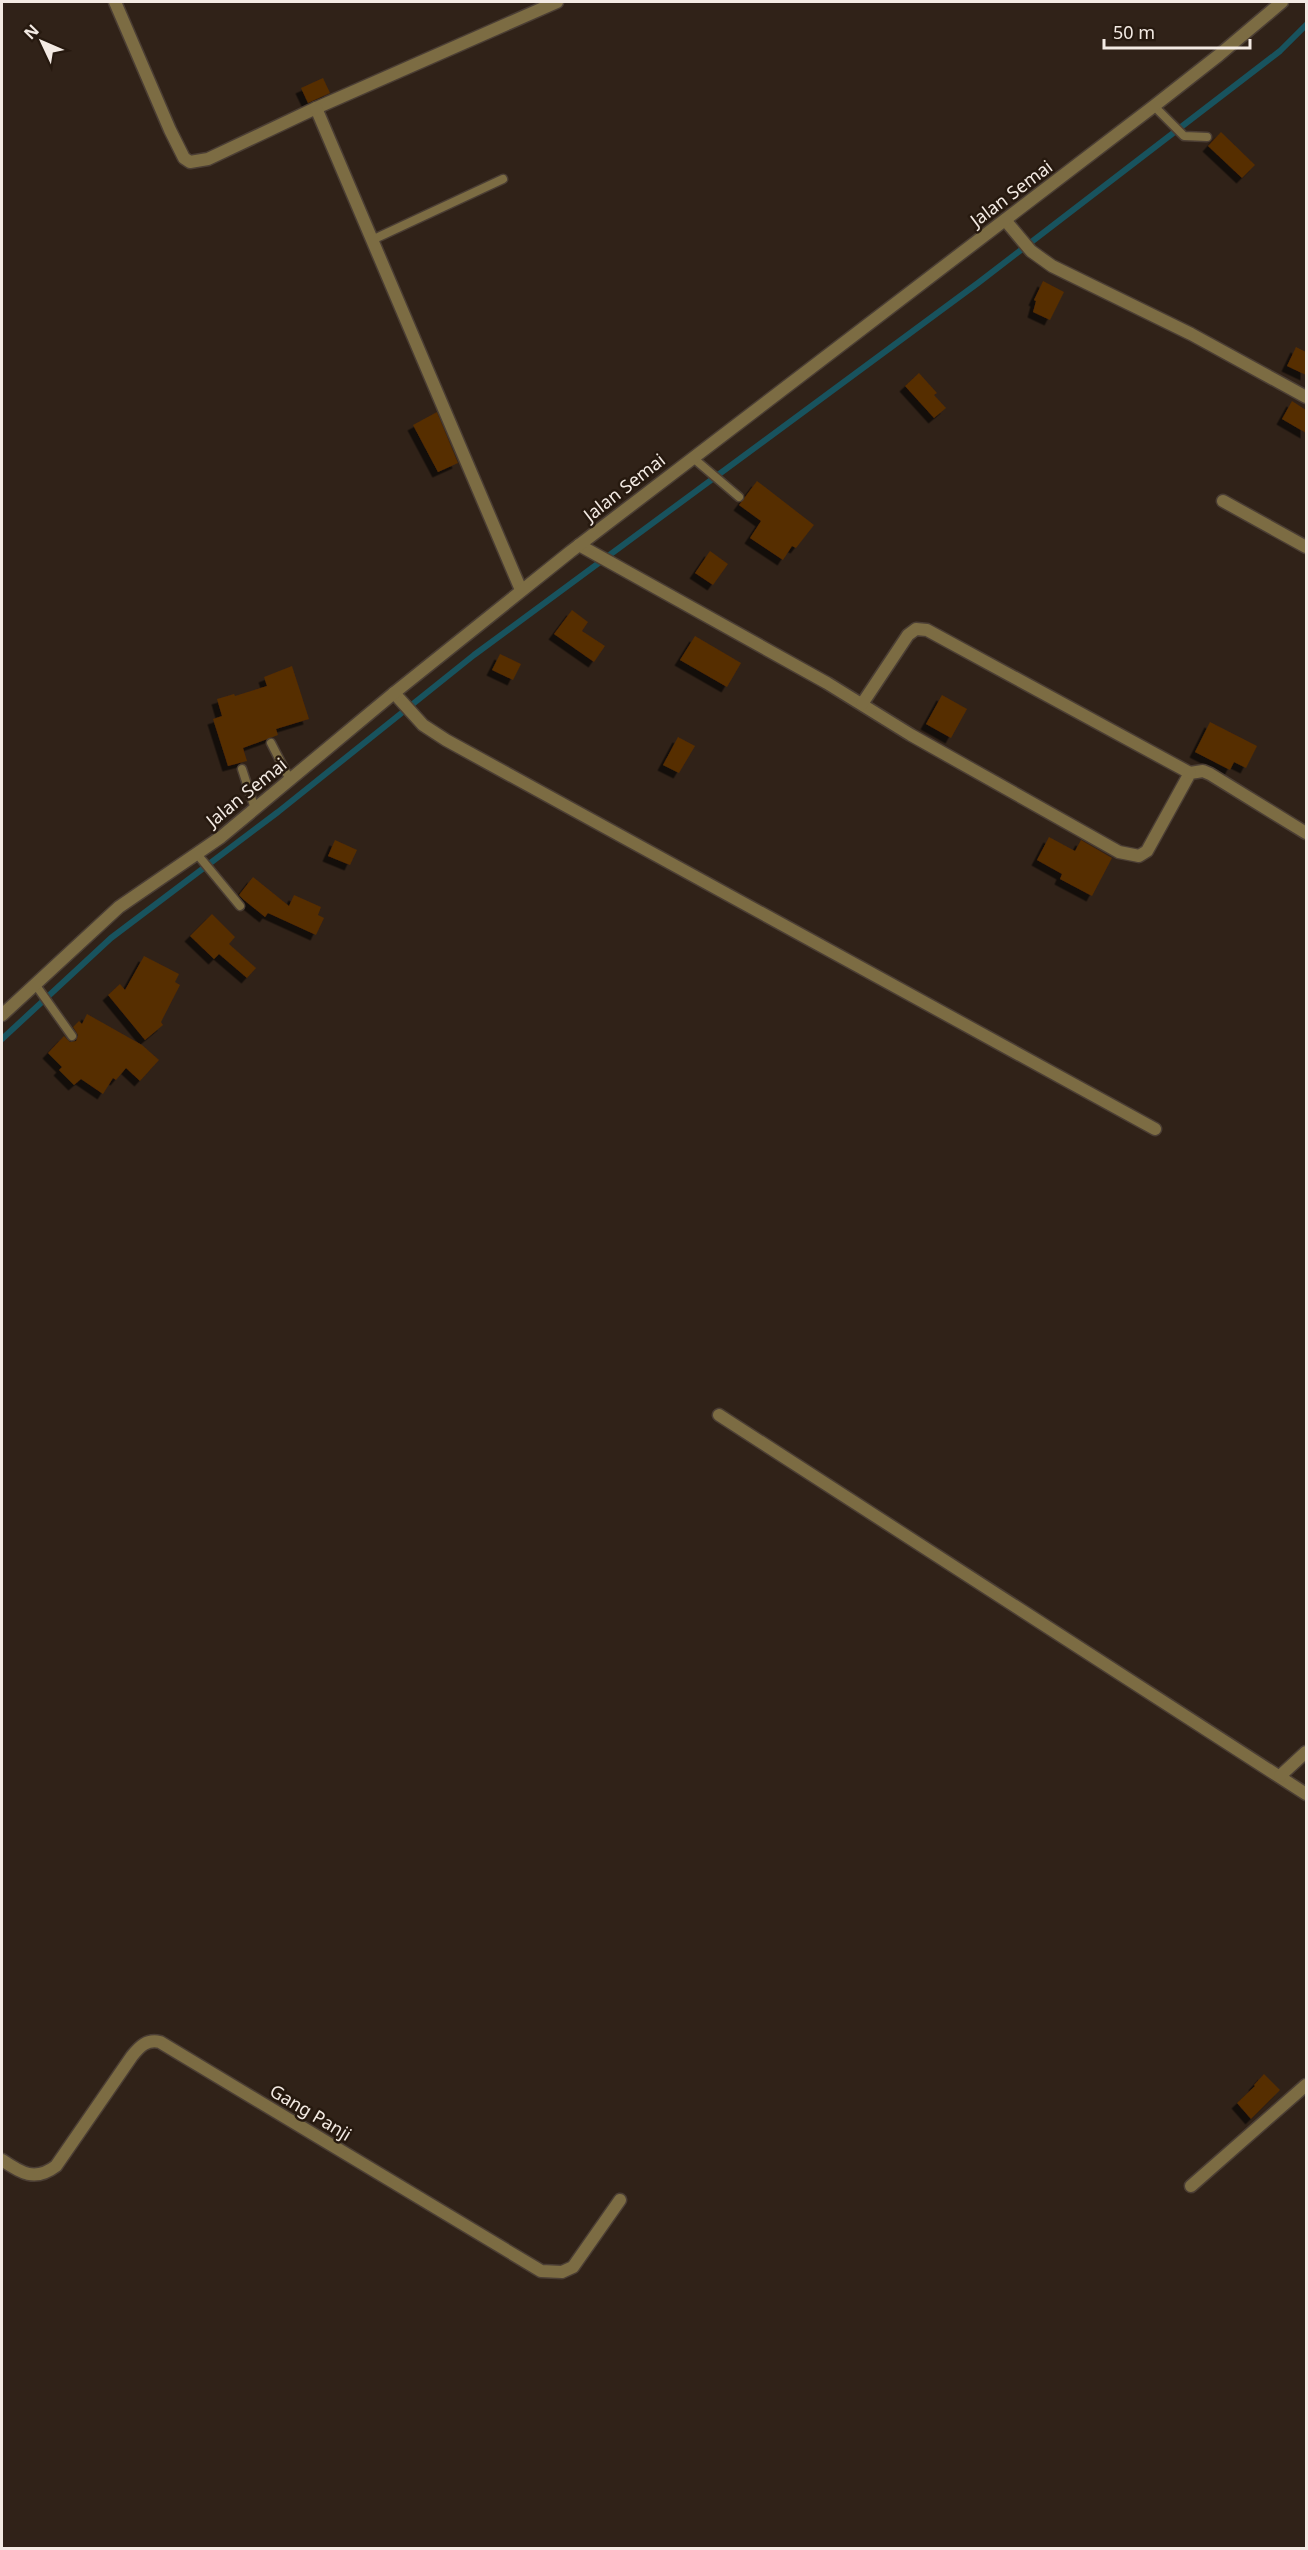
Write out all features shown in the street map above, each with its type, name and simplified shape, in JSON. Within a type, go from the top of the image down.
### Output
[{"type":"street","points":[[115,2],[170,130],[184,158],[190,162],[208,159],[316,108],[557,2]]},
{"type":"street","name":"Jalan Semai","points":[[2,1015],[39,989],[119,907],[201,859],[255,809],[397,696],[521,590],[584,548],[1220,55],[1282,2]]},
{"type":"street","points":[[316,108],[521,590]]},
{"type":"street","points":[[1005,220],[1031,250],[1052,266],[1191,334],[1306,397]]},
{"type":"street","points":[[1223,501],[1306,547]]},
{"type":"street","points":[[584,548],[1119,852],[1139,856],[1151,846],[1190,773]]},
{"type":"street","points":[[862,704],[908,635],[916,629],[927,630],[1190,773],[1203,771],[1210,774],[1306,833]]},
{"type":"street","points":[[397,696],[423,725],[1155,1129]]},
{"type":"street","points":[[719,1415],[1306,1794]]},
{"type":"street","points":[[1280,1776],[1306,1752]]},
{"type":"street","name":"Gang Panji","points":[[2,2160],[28,2175],[40,2175],[56,2166],[132,2056],[140,2046],[153,2041],[171,2048],[541,2271],[551,2274],[573,2267],[620,2200]]},
{"type":"street","points":[[1191,2186],[1306,2085]]},
{"type":"lane","points":[[1154,106],[1179,133],[1188,137],[1207,137]]},
{"type":"lane","points":[[372,240],[503,179]]},
{"type":"lane","points":[[696,461],[739,497]]},
{"type":"lane","points":[[271,743],[290,780]]},
{"type":"lane","points":[[242,769],[255,809]]},
{"type":"lane","points":[[201,859],[240,906]]},
{"type":"lane","points":[[39,989],[72,1036]]},
{"type":"building","points":[[323,78],[330,93],[308,103],[301,88]]},
{"type":"building","points":[[1221,132],[1255,165],[1242,178],[1208,146]]},
{"type":"building","points":[[1043,281],[1064,292],[1050,320],[1033,312],[1036,301],[1034,300]]},
{"type":"building","points":[[1296,347],[1306,352],[1306,375],[1287,366]]},
{"type":"building","points":[[919,373],[937,393],[934,395],[946,408],[934,418],[905,386]]},
{"type":"building","points":[[1292,401],[1306,410],[1306,433],[1282,419]]},
{"type":"building","points":[[437,412],[458,463],[438,472],[413,425]]},
{"type":"building","points":[[757,481],[814,525],[796,548],[792,546],[783,560],[750,538],[761,521],[739,505]]},
{"type":"building","points":[[710,551],[728,564],[713,585],[695,573]]},
{"type":"building","points":[[572,610],[588,622],[582,631],[605,646],[594,662],[554,634]]},
{"type":"building","points":[[695,636],[741,663],[727,687],[680,660]]},
{"type":"building","points":[[500,654],[521,664],[513,680],[492,670]]},
{"type":"building","points":[[292,666],[309,719],[276,729],[278,735],[243,748],[247,761],[228,766],[213,719],[222,716],[217,699],[267,686],[264,677]]},
{"type":"building","points":[[942,695],[967,709],[951,738],[926,724]]},
{"type":"building","points":[[1210,722],[1257,746],[1246,768],[1234,762],[1230,770],[1195,752]]},
{"type":"building","points":[[678,737],[695,746],[679,773],[663,765]]},
{"type":"building","points":[[1049,837],[1075,851],[1081,840],[1112,858],[1092,896],[1060,879],[1062,874],[1037,860]]},
{"type":"building","points":[[335,840],[357,850],[350,865],[328,856]]},
{"type":"building","points":[[253,877],[289,906],[294,895],[321,907],[318,915],[324,918],[316,935],[268,913],[265,917],[244,900],[239,895]]},
{"type":"building","points":[[212,914],[235,937],[229,944],[256,968],[247,978],[219,954],[214,959],[190,936]]},
{"type":"building","points":[[144,956],[179,974],[175,982],[180,985],[161,1022],[163,1025],[145,1040],[108,995],[120,984],[125,990]]},
{"type":"building","points":[[87,1014],[142,1045],[159,1060],[140,1081],[126,1068],[116,1080],[113,1078],[103,1094],[81,1079],[74,1085],[59,1070],[62,1067],[48,1053],[64,1036],[70,1042],[76,1041],[78,1035],[73,1027],[79,1021],[82,1024]]},
{"type":"building","points":[[1264,2074],[1280,2090],[1251,2119],[1237,2103]]},
{"type":"waterway","points":[[2,1039],[111,938],[278,812],[474,655],[978,283],[1280,51],[1306,25]]}]
